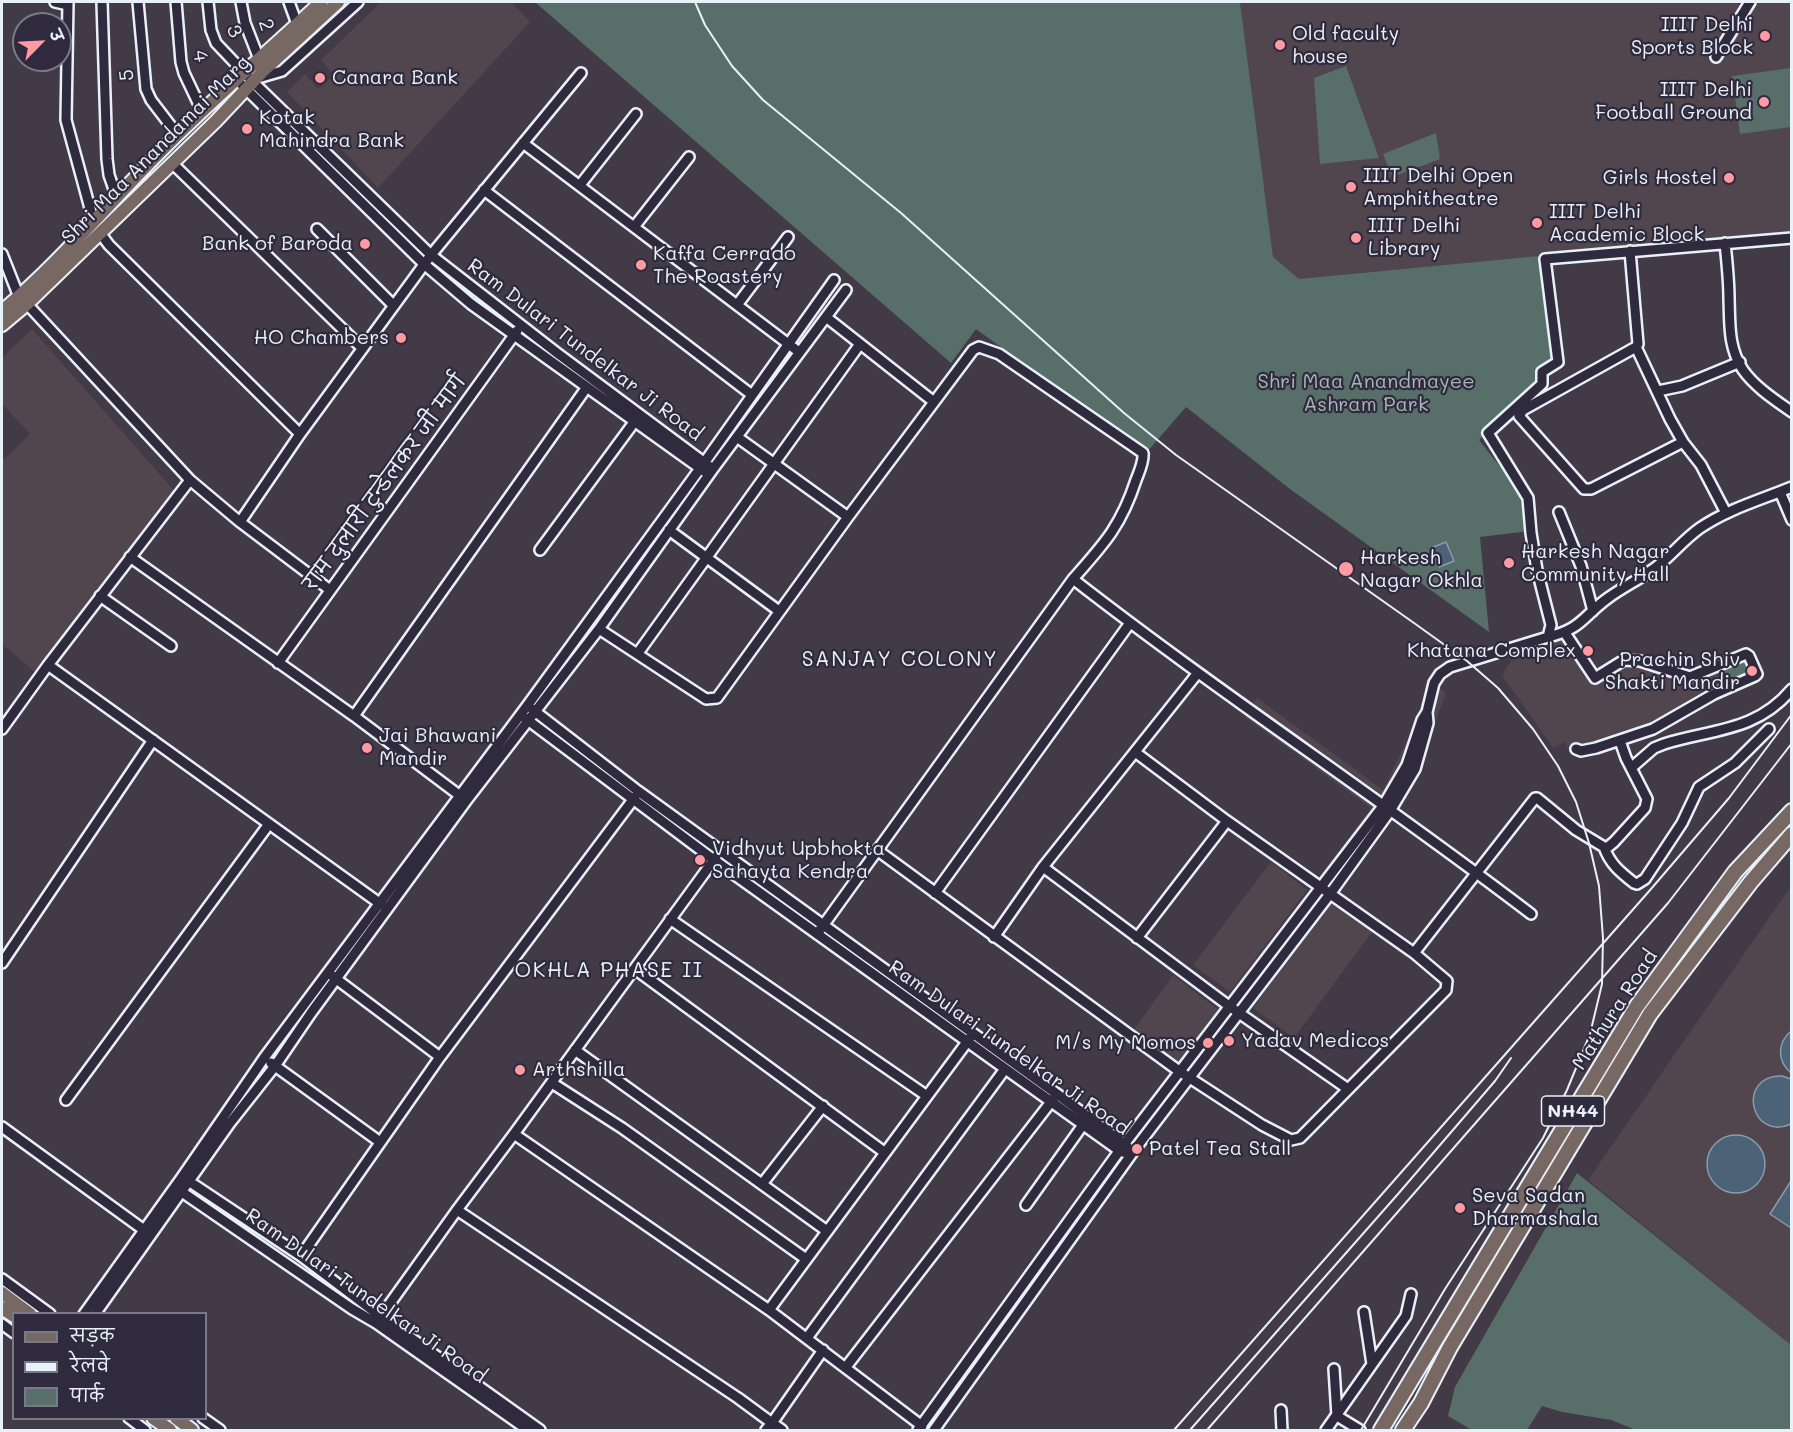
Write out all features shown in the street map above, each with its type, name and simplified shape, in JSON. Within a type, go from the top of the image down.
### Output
[{"type":"highway","name":"Mathura Road","points":[[1381,1431],[1637,1006],[1735,872],[1791,811]]},
{"type":"highway","name":"Mathura Road","points":[[1403,1431],[1421,1403],[1450,1347],[1650,1014],[1750,883],[1791,834]]},
{"type":"main road","name":"Shri Maa Anandamai Marg","points":[[97,228],[117,198],[177,134],[321,2]]},
{"type":"main road","name":"Shri Maa Anandamai Marg","points":[[2,325],[97,228],[172,163],[338,2]]},
{"type":"main road","name":"Shri Maa Anandamai Marg","points":[[2,311],[23,301]]},
{"type":"main road","points":[[2,1293],[27,1312]]},
{"type":"main road","points":[[154,1420],[170,1431]]},
{"type":"main road","points":[[177,1420],[192,1431]]},
{"type":"street","points":[[55,2],[68,3],[66,120],[97,228],[125,262],[300,434]]},
{"type":"street","points":[[102,2],[107,159],[109,175],[117,198]]},
{"type":"street","name":"5","points":[[138,2],[146,89],[151,100],[177,134]]},
{"type":"street","name":"4","points":[[176,2],[181,62],[202,111]]},
{"type":"street","name":"3","points":[[208,2],[213,37],[241,76],[253,83]]},
{"type":"street","name":"2","points":[[241,2],[245,23],[259,59]]},
{"type":"street","points":[[289,2],[297,24]]},
{"type":"street","points":[[253,83],[282,70],[358,2]]},
{"type":"street","points":[[1716,57],[1750,2]]},
{"type":"street","points":[[240,522],[300,434],[424,264],[580,73]]},
{"type":"street","name":"Ram Dulari Tundelkar Ji Road","points":[[253,83],[431,255],[702,465]]},
{"type":"street","name":"Ram Dulari Tundelkar Ji Road","points":[[253,83],[424,264],[471,304],[635,421],[711,471]]},
{"type":"street","points":[[580,185],[636,114]]},
{"type":"street","points":[[523,143],[799,352]]},
{"type":"street","points":[[634,227],[689,157]]},
{"type":"street","points":[[172,163],[362,348]]},
{"type":"street","points":[[484,190],[752,395]]},
{"type":"street","points":[[317,229],[393,305]]},
{"type":"street","points":[[737,305],[788,237]]},
{"type":"street","points":[[1548,637],[1551,625],[1536,561],[1528,498],[1488,433],[1543,382],[1542,372],[1556,364],[1558,360],[1545,259],[1791,238]]},
{"type":"street","points":[[1725,243],[1730,299],[1729,329],[1732,344],[1752,380],[1791,412]]},
{"type":"street","points":[[1630,251],[1638,344],[1636,347],[1523,410],[1519,416],[1584,489],[1591,489],[1683,442]]},
{"type":"street","points":[[2,254],[23,301],[190,480],[240,522],[330,590]]},
{"type":"street","points":[[702,465],[834,280]]},
{"type":"street","points":[[186,1179],[275,1066],[379,903],[531,708],[599,629],[711,471],[846,290]]},
{"type":"street","points":[[826,316],[934,402]]},
{"type":"street","name":"राम दुलारी टुन्डेलकर जी मार्ग","points":[[278,663],[521,325]]},
{"type":"street","points":[[638,653],[860,344]]},
{"type":"street","points":[[599,629],[706,699],[712,700],[719,695],[973,350],[982,347],[999,354],[1143,453],[1143,462],[1128,506],[1118,524],[1073,579],[819,929]]},
{"type":"street","points":[[1636,347],[1683,442],[1701,465],[1726,513]]},
{"type":"street","points":[[1658,392],[1682,386],[1740,362]]},
{"type":"street","points":[[1539,386],[1545,398]]},
{"type":"street","points":[[354,716],[587,387]]},
{"type":"street","points":[[540,550],[635,421]]},
{"type":"street","points":[[737,437],[848,517]]},
{"type":"street","name":"Ram Dulari Tundelkar Ji Road","points":[[702,465],[531,708],[714,860],[819,929]]},
{"type":"street","points":[[2,729],[130,556],[190,480]]},
{"type":"street","points":[[934,1431],[1131,1154],[1330,894],[1386,808],[1407,765],[1422,720],[1427,712],[1434,683],[1440,674],[1450,666],[1565,633],[1582,622],[1608,598],[1657,566],[1700,528],[1726,513],[1791,487]]},
{"type":"street","points":[[1780,492],[1791,520]]},
{"type":"street","points":[[1559,512],[1581,566],[1593,611]]},
{"type":"street","points":[[669,530],[780,611]]},
{"type":"street","points":[[130,556],[354,716],[463,798]]},
{"type":"street","points":[[1073,579],[1197,674],[1476,872],[1531,914]]},
{"type":"street","points":[[100,596],[171,646]]},
{"type":"street","points":[[934,893],[1130,623]]},
{"type":"street","points":[[1565,633],[1595,678],[1624,660],[1641,661],[1690,677],[1745,654],[1749,656],[1757,674],[1714,694],[1653,729],[1587,750],[1576,749]]},
{"type":"street","points":[[48,665],[388,909]]},
{"type":"street","points":[[994,937],[1043,867],[1197,674]]},
{"type":"street","points":[[1631,768],[1654,748],[1664,744],[1749,723],[1773,707],[1791,689]]},
{"type":"street","name":"Ram Dulari Tundelkar Ji Road","points":[[524,717],[720,851],[819,929],[1131,1154]]},
{"type":"street","points":[[1414,953],[1535,798],[1576,830],[1604,847],[1610,861],[1618,871],[1634,883],[1641,882],[1682,823],[1699,787],[1735,763],[1769,729]]},
{"type":"street","points":[[2,963],[153,740]]},
{"type":"street","points":[[1604,847],[1614,842],[1647,803],[1646,795],[1631,768],[1620,741]]},
{"type":"street","points":[[877,850],[1179,1071],[1262,1125],[1291,1140],[1300,1138],[1446,990],[1448,985],[1445,978],[1414,953],[1227,821],[1135,752]]},
{"type":"street","name":"Ram Dulari Tundelkar Ji Road","points":[[301,1256],[440,1057],[636,795]]},
{"type":"street","points":[[96,1312],[264,1058],[388,909],[463,798]]},
{"type":"street","points":[[514,1134],[769,1310],[846,1367],[920,1428],[1179,1071],[1320,887],[1386,808]]},
{"type":"street","points":[[1137,938],[1227,821]]},
{"type":"street","points":[[66,1100],[269,824]]},
{"type":"street","points":[[378,1319],[720,851]]},
{"type":"street","points":[[1043,867],[1238,1013],[1348,1089]]},
{"type":"street","points":[[670,919],[927,1096]]},
{"type":"street","points":[[634,969],[884,1152]]},
{"type":"street","points":[[333,976],[440,1057]]},
{"type":"street","points":[[769,1310],[970,1038]]},
{"type":"street","name":"Ram Dulari Tundelkar Ji Road","points":[[970,1038],[1005,1069],[1054,1098]]},
{"type":"street","points":[[575,1050],[827,1231]]},
{"type":"street","points":[[264,1058],[381,1142]]},
{"type":"street","points":[[807,1338],[1005,1069]]},
{"type":"street","points":[[552,1083],[639,1140],[806,1259]]},
{"type":"street","points":[[846,1367],[1054,1098]]},
{"type":"street","points":[[762,1184],[823,1106]]},
{"type":"street","points":[[1026,1205],[1086,1121]]},
{"type":"street","points":[[2,1127],[144,1230]]},
{"type":"street","name":"Ram Dulari Tundelkar Ji Road","points":[[186,1179],[301,1256],[378,1319],[528,1431]]},
{"type":"street","points":[[85,1312],[144,1230],[179,1190]]},
{"type":"street","name":"Ram Dulari Tundelkar Ji Road","points":[[179,1190],[352,1309],[378,1319],[484,1389],[540,1431]]},
{"type":"street","points":[[457,1210],[729,1392],[769,1427],[782,1431]]},
{"type":"street","points":[[2,1279],[47,1312]]},
{"type":"street","points":[[1326,1431],[1406,1316],[1411,1294]]},
{"type":"street","points":[[1364,1312],[1372,1364]]},
{"type":"street","points":[[769,1427],[823,1350]]},
{"type":"street","points":[[1334,1369],[1336,1416]]},
{"type":"street","points":[[1281,1410],[1282,1431]]},
{"type":"street","points":[[1336,1416],[1360,1431]]},
{"type":"street","points":[[130,1420],[145,1431]]},
{"type":"street","points":[[204,1420],[220,1431]]},
{"type":"shaded area","points":[[381,2],[511,2],[530,22],[378,188],[287,92],[305,74],[318,89],[334,75],[321,60]]},
{"type":"shaded area","points":[[1240,2],[1736,2],[1742,7],[1747,2],[1786,2],[1792,5],[1791,232],[1299,279],[1273,258]]},
{"type":"shaded area","points":[[32,329],[177,494],[38,675],[2,644],[2,461],[30,434],[2,404],[2,358]]},
{"type":"shaded area","points":[[1563,640],[1595,682],[1625,663],[1689,679],[1719,667],[1726,688],[1656,731],[1573,755],[1564,742],[1553,748],[1502,675],[1514,656]]},
{"type":"shaded area","points":[[1434,684],[1446,693],[1418,770],[1388,824],[1335,895],[1316,881],[1371,808],[1245,717],[1257,698],[1383,790]]},
{"type":"shaded area","points":[[1271,862],[1307,890],[1230,992],[1193,965]]},
{"type":"shaded area","points":[[1791,886],[1791,1345],[1588,1180]]},
{"type":"shaded area","points":[[1330,902],[1372,932],[1294,1038],[1253,1008]]},
{"type":"shaded area","points":[[1173,975],[1220,1011],[1178,1065],[1133,1031]]},
{"type":"green space","name":"Shri Maa Anandmayee Ashram Park","points":[[535,2],[1240,2],[1273,257],[1299,279],[1538,256],[1559,359],[1479,440],[1525,498],[1529,531],[1480,537],[1489,632],[1290,489],[1186,407],[1146,453],[976,329],[951,363]]},
{"type":"green space","points":[[1346,66],[1379,158],[1320,164],[1314,78]]},
{"type":"green space","name":"IIIT Delhi Football Ground","points":[[1791,68],[1791,127],[1740,134],[1732,76]]},
{"type":"green space","points":[[1436,133],[1440,159],[1392,177],[1383,154]]},
{"type":"green space","points":[[1747,659],[1753,672],[1727,687],[1720,668]]},
{"type":"green space","points":[[1577,1173],[1791,1345],[1791,1430],[1636,1430],[1611,1420],[1562,1412],[1542,1406],[1527,1430],[1472,1430],[1448,1416],[1455,1387]]},
{"type":"water","points":[[1446,542],[1454,561],[1439,567],[1431,548]]},
{"type":"water","points":[[1791,1031],[1791,1073],[1783,1063],[1780,1052],[1783,1041]]},
{"type":"water","points":[[1782,1076],[1791,1079],[1791,1124],[1777,1127],[1766,1124],[1758,1116],[1754,1106],[1754,1095],[1758,1086],[1767,1079]]},
{"type":"water","points":[[1730,1135],[1742,1135],[1757,1143],[1765,1158],[1765,1170],[1757,1185],[1742,1193],[1730,1193],[1715,1185],[1707,1170],[1707,1158],[1715,1143]]},
{"type":"water","points":[[1791,1181],[1792,1228],[1770,1214]]},
{"type":"railway","points":[[695,2],[705,25],[732,66],[763,100],[901,213],[1124,413],[1176,455],[1467,661],[1498,688],[1533,729],[1558,766],[1576,802],[1599,886],[1603,938],[1602,984],[1590,1034],[1567,1090],[1543,1138],[1445,1289],[1361,1430]]},
{"type":"railway","points":[[1174,1430],[1651,889],[1729,798],[1792,714]]},
{"type":"railway","points":[[1207,1430],[1668,903],[1792,743]]},
{"type":"railway","points":[[1190,1430],[1398,1194],[1495,1081],[1511,1058]]},
{"type":"place","name":"IIIT Delhi Sports Block","points":[[1765,36]]},
{"type":"place","name":"Old faculty house","points":[[1280,45]]},
{"type":"place","name":"Canara Bank","points":[[320,78]]},
{"type":"place","name":"IIIT Delhi Football Ground","points":[[1764,102]]},
{"type":"place","name":"Kotak Mahindra Bank","points":[[247,129]]},
{"type":"place","name":"Girls Hostel","points":[[1729,178]]},
{"type":"place","name":"IIIT Delhi Open Amphitheatre","points":[[1351,187]]},
{"type":"place","name":"IIIT Delhi Academic Block","points":[[1537,223]]},
{"type":"place","name":"IIIT Delhi Library","points":[[1356,238]]},
{"type":"place","name":"Bank of Baroda","points":[[365,244]]},
{"type":"place","name":"Kaffa Cerrado The Roastery","points":[[641,265]]},
{"type":"place","name":"HO Chambers","points":[[401,338]]},
{"type":"place","name":"Harkesh Nagar Community Hall","points":[[1509,563]]},
{"type":"place","name":"Harkesh Nagar Okhla","points":[[1346,569]]},
{"type":"place","name":"Khatana Complex","points":[[1588,651]]},
{"type":"place","name":"Prachin Shiv Shakti Mandir","points":[[1752,671]]},
{"type":"place","name":"Jai Bhawani Mandir","points":[[367,748]]},
{"type":"place","name":"Vidhyut Upbhokta Sahayta Kendra","points":[[700,860]]},
{"type":"place","name":"Yadav Medicos","points":[[1229,1041]]},
{"type":"place","name":"M/s My Momos","points":[[1208,1043]]},
{"type":"place","name":"Arthshilla","points":[[520,1070]]},
{"type":"place","name":"Patel Tea Stall","points":[[1137,1149]]},
{"type":"place","name":"Seva Sadan Dharmashala","points":[[1460,1208]]},
{"type":"district","name":"SANJAY COLONY","points":[[900,660]]},
{"type":"district","name":"OKHLA PHASE II","points":[[609,971]]}]
